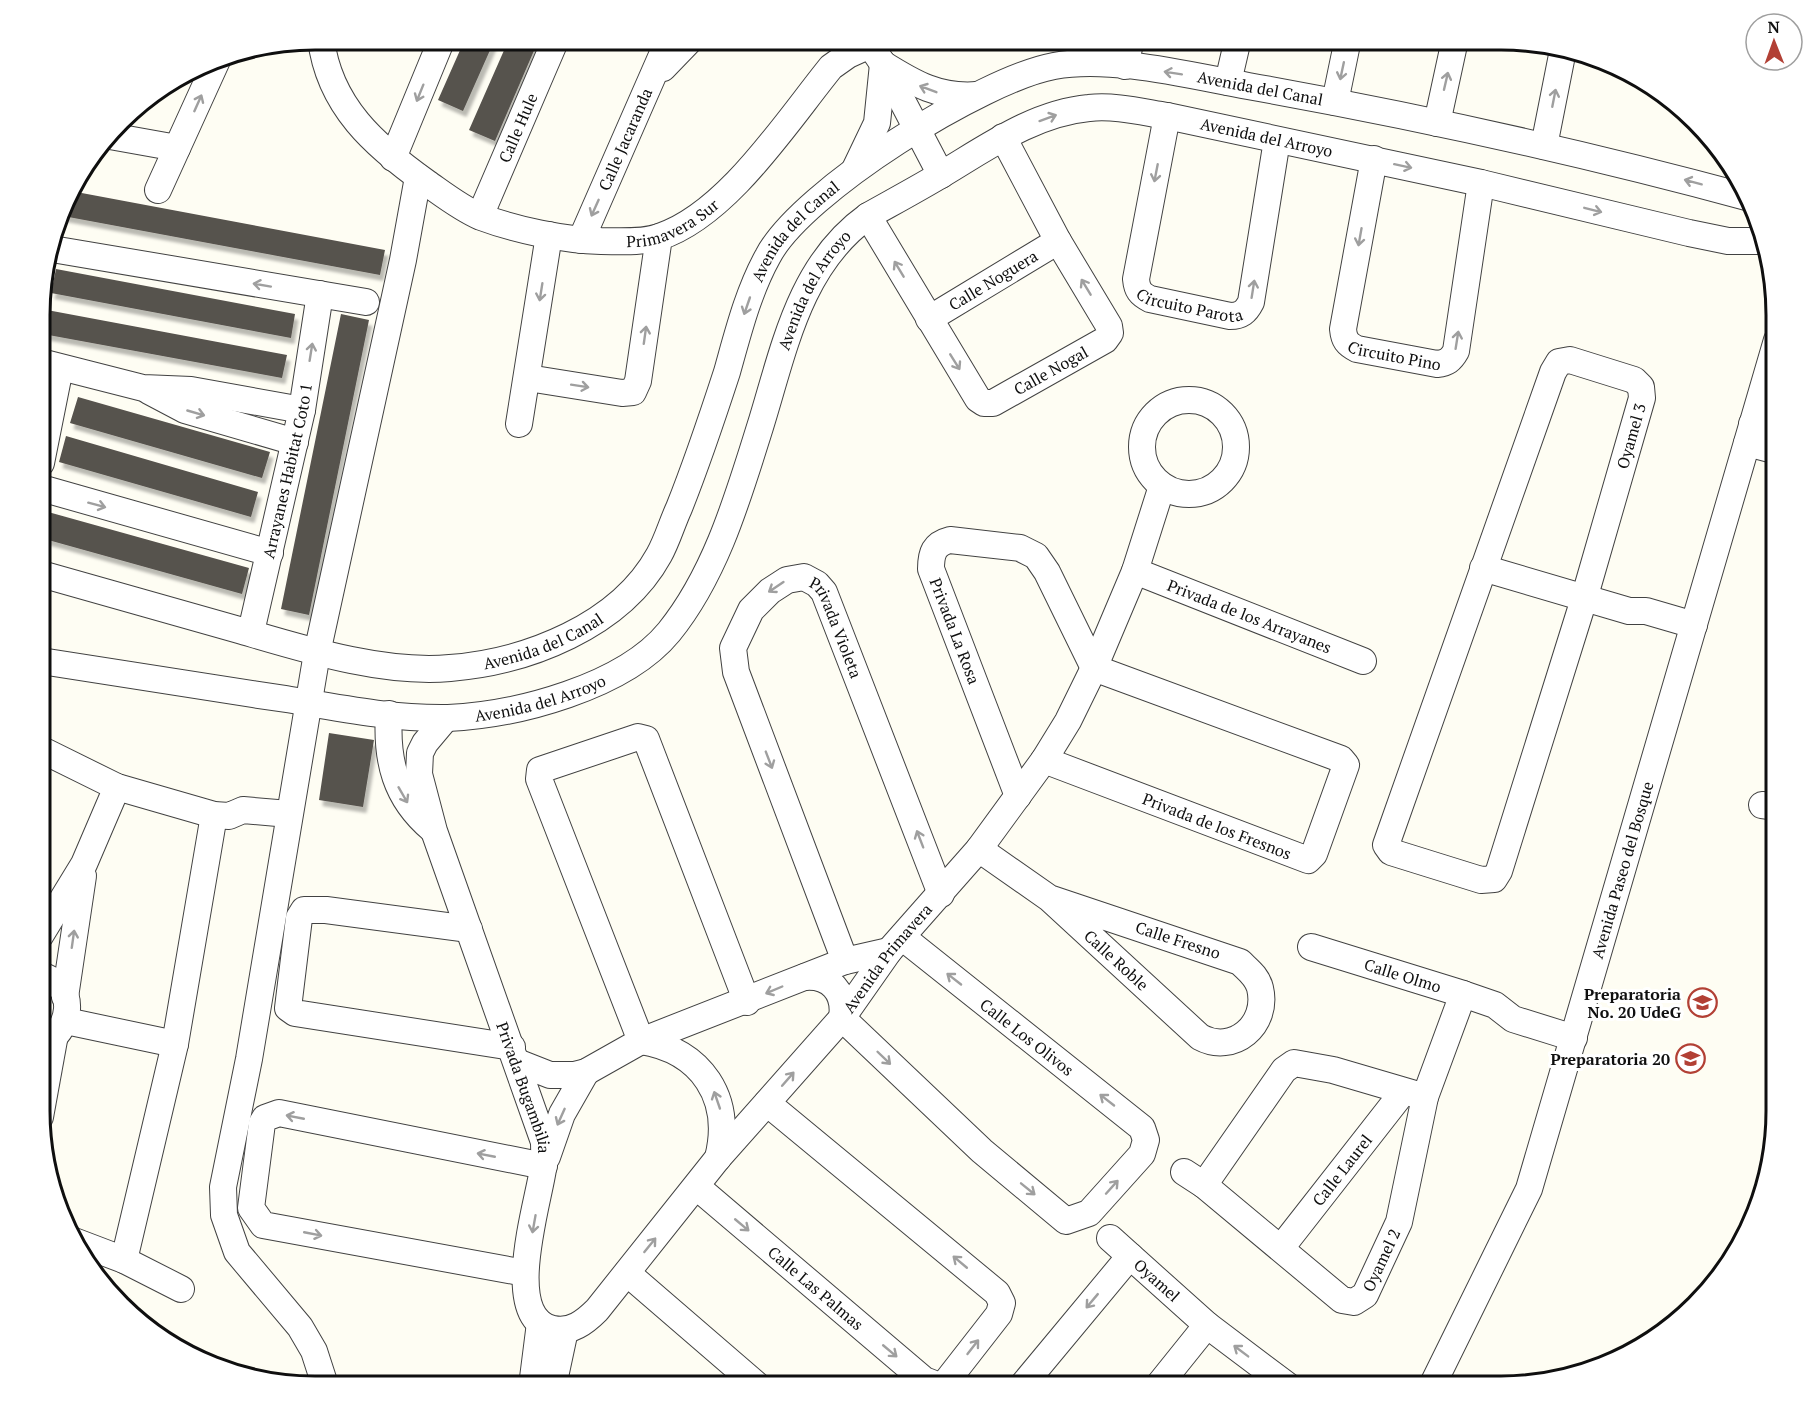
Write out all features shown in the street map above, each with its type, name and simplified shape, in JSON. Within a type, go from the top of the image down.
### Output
[{"type":"street","name":"Primavera Sur","points":[[323,50],[328,75],[342,105],[363,131],[418,177],[480,216],[581,240],[626,241],[659,237],[710,209],[750,166],[831,67],[848,55],[873,50]]},
{"type":"street","points":[[393,158],[437,50]]},
{"type":"street","name":"Calle Hule","points":[[480,216],[551,50]]},
{"type":"street","name":"Calle Jacaranda","points":[[581,240],[664,50]]},
{"type":"street","points":[[652,78],[680,50]]},
{"type":"street","points":[[873,50],[931,91],[958,96],[978,95]]},
{"type":"street","points":[[873,50],[907,137],[941,175]]},
{"type":"street","points":[[851,174],[870,141],[877,123],[873,50]]},
{"type":"street","points":[[1125,66],[1129,50]]},
{"type":"street","points":[[1228,82],[1235,50]]},
{"type":"street","points":[[1335,102],[1346,50]]},
{"type":"street","points":[[1437,123],[1453,50]]},
{"type":"street","points":[[1544,146],[1562,57]]},
{"type":"street","name":"Avenida del Canal","points":[[50,577],[317,652],[401,666],[449,669],[521,655],[574,636],[621,602],[658,557],[699,458],[747,304],[768,255],[796,217],[818,197],[851,174],[907,137],[978,95],[1040,69],[1061,64],[1125,66],[1335,102],[1603,158],[1738,195]]},
{"type":"street","points":[[158,190],[212,70]]},
{"type":"street","name":"Avenida del Arroyo","points":[[50,662],[309,703],[389,714],[446,718],[522,707],[575,690],[626,668],[668,634],[696,591],[718,548],[759,432],[799,301],[815,271],[830,250],[849,230],[868,216],[1003,137],[1048,117],[1092,107],[1167,116],[1374,159],[1689,233],[1728,240],[1755,241]]},
{"type":"street","name":"Circuito Parota","points":[[1167,116],[1136,279],[1137,288],[1150,300],[1230,316],[1239,316],[1247,310],[1251,302],[1277,140]]},
{"type":"street","points":[[118,137],[177,147]]},
{"type":"street","name":"Calle Nogal","points":[[868,216],[978,399],[984,403],[993,403],[1105,340],[1110,333],[1109,326],[1058,241],[1003,137]]},
{"type":"street","name":"Circuito Pino","points":[[1374,159],[1343,329],[1344,338],[1349,345],[1357,349],[1437,363],[1445,363],[1452,358],[1456,351],[1481,183]]},
{"type":"street","points":[[323,1376],[320,1364],[304,1333],[237,1252],[227,1228],[223,1201],[225,1173],[249,1059],[317,652],[403,260],[418,177]]},
{"type":"street","points":[[519,424],[549,234]]},
{"type":"street","points":[[528,378],[622,393],[633,392],[638,381],[659,237]]},
{"type":"street","name":"Calle Noguera","points":[[929,319],[1058,241]]},
{"type":"street","points":[[58,250],[366,302]]},
{"type":"street","name":"Arrayanes Habitat Coto 1","points":[[50,491],[270,553],[302,410],[320,294]]},
{"type":"street","name":"Oyamel 3","points":[[1570,360],[1634,380],[1641,387],[1642,398],[1584,599],[1499,871],[1494,879],[1481,880],[1391,852],[1386,845],[1483,568],[1559,362],[1570,360]]},
{"type":"street","points":[[51,365],[143,388],[191,390],[302,410]]},
{"type":"street","name":"Avenida Paseo del Bosque","points":[[1436,1376],[1529,1189],[1766,377]]},
{"type":"street","points":[[143,388],[185,410],[295,442]]},
{"type":"street","points":[[1749,434],[1766,433]]},
{"type":"street","points":[[1749,434],[1766,444]]},
{"type":"street","name":"Avenida Primavera","points":[[565,1330],[590,1317],[627,1274],[718,1158],[842,1018],[895,944],[979,849],[1044,760],[1068,721],[1094,668],[1135,571],[1162,486]]},
{"type":"street","name":"Privada La Rosa","points":[[1018,796],[931,569],[933,549],[940,542],[950,540],[1020,548],[1036,556],[1047,572],[1094,668]]},
{"type":"street","points":[[253,622],[270,553]]},
{"type":"street","points":[[1483,568],[1629,611],[1646,611],[1691,632]]},
{"type":"street","name":"Privada de los Arrayanes","points":[[1135,571],[1363,662]]},
{"type":"street","name":"Privada Violeta","points":[[845,961],[736,672],[733,648],[751,610],[770,591],[787,580],[804,576],[817,584],[824,592],[941,894]]},
{"type":"street","name":"Privada de los Fresnos","points":[[1044,760],[1304,859],[1312,858],[1346,769],[1344,761],[1094,668]]},
{"type":"street","name":"Privada Bugambilia","points":[[389,714],[388,750],[395,781],[411,808],[434,831]]},
{"type":"street","name":"Privada Bugambilia","points":[[446,718],[425,743],[418,763],[434,831],[544,1142],[544,1166],[525,1273],[528,1303],[534,1318],[540,1323]]},
{"type":"street","points":[[641,1041],[538,778],[538,774],[544,768],[638,737],[646,739],[747,1002]]},
{"type":"street","points":[[50,754],[117,787],[221,816],[242,825],[287,822]]},
{"type":"street","points":[[50,920],[84,864],[117,787]]},
{"type":"street","points":[[124,1260],[175,1044],[221,816]]},
{"type":"street","name":"Calle Roble","points":[[979,849],[1048,898],[1200,1037],[1218,1044],[1228,1043],[1243,1037],[1254,1023]]},
{"type":"street","points":[[50,1060],[84,864]]},
{"type":"street","name":"Calle Fresno","points":[[1048,898],[1240,962],[1252,974],[1260,988],[1260,1008],[1254,1023]]},
{"type":"street","points":[[469,928],[326,910],[304,910],[299,918],[288,1008],[295,1013],[514,1054],[550,1075],[568,1076],[586,1072],[641,1041],[747,1002],[845,961],[895,944]]},
{"type":"street","name":"Calle Los Olivos","points":[[842,1018],[982,1151],[1066,1221],[1089,1213],[1142,1154],[1146,1140],[1142,1128],[895,944]]},
{"type":"street","name":"Calle Olmo","points":[[1311,946],[1495,1005],[1517,1004],[1576,1031]]},
{"type":"street","points":[[805,977],[821,978],[835,986],[842,1001],[842,1018]]},
{"type":"street","points":[[50,981],[57,985],[56,1026]]},
{"type":"street","name":"Oyamel 2","points":[[1414,1094],[1333,1070],[1294,1063],[1284,1070],[1194,1179],[1342,1300],[1354,1302],[1365,1295],[1399,1222],[1414,1094],[1463,994]]},
{"type":"street","points":[[56,1026],[175,1044]]},
{"type":"street","points":[[641,1041],[679,1053],[700,1070],[708,1080],[722,1118],[718,1158]]},
{"type":"street","points":[[525,1273],[263,1224],[251,1208],[262,1123],[266,1118],[279,1113],[544,1166],[562,1114],[586,1072]]},
{"type":"street","name":"Calle Laurel","points":[[1281,1248],[1414,1094]]},
{"type":"street","points":[[767,1103],[997,1293],[1002,1303],[999,1314],[951,1376]]},
{"type":"street","name":"Calle Las Palmas","points":[[697,1187],[919,1376]]},
{"type":"street","points":[[1110,1238],[1130,1256]]},
{"type":"street","points":[[87,1246],[124,1260],[181,1289]]},
{"type":"street","name":"Oyamel","points":[[1030,1376],[1130,1256],[1207,1325],[1275,1376]]},
{"type":"street","points":[[627,1274],[746,1376]]},
{"type":"street","points":[[533,1376],[540,1323],[554,1329],[565,1330],[555,1376]]},
{"type":"street","points":[[1166,1376],[1207,1325]]},
{"type":"building","points":[[460,50],[490,50],[463,111],[438,100]]},
{"type":"building","points":[[504,50],[534,50],[495,141],[469,130]]},
{"type":"building","points":[[79,193],[385,250],[380,275],[68,217]]},
{"type":"building","points":[[56,269],[295,314],[291,338],[51,293]]},
{"type":"building","points":[[50,311],[287,355],[282,378],[50,335]]},
{"type":"building","points":[[341,314],[369,320],[309,615],[281,609]]},
{"type":"building","points":[[78,397],[270,452],[262,478],[70,423]]},
{"type":"building","points":[[66,436],[258,492],[251,517],[59,462]]},
{"type":"building","points":[[50,513],[249,568],[242,594],[50,541]]},
{"type":"building","points":[[329,733],[374,740],[363,807],[319,800]]},
{"type":"place","name":"Preparatoria No. 20 UdeG","points":[[1702,1003]]},
{"type":"place","name":"Preparatoria 20","points":[[1691,1059]]}]
